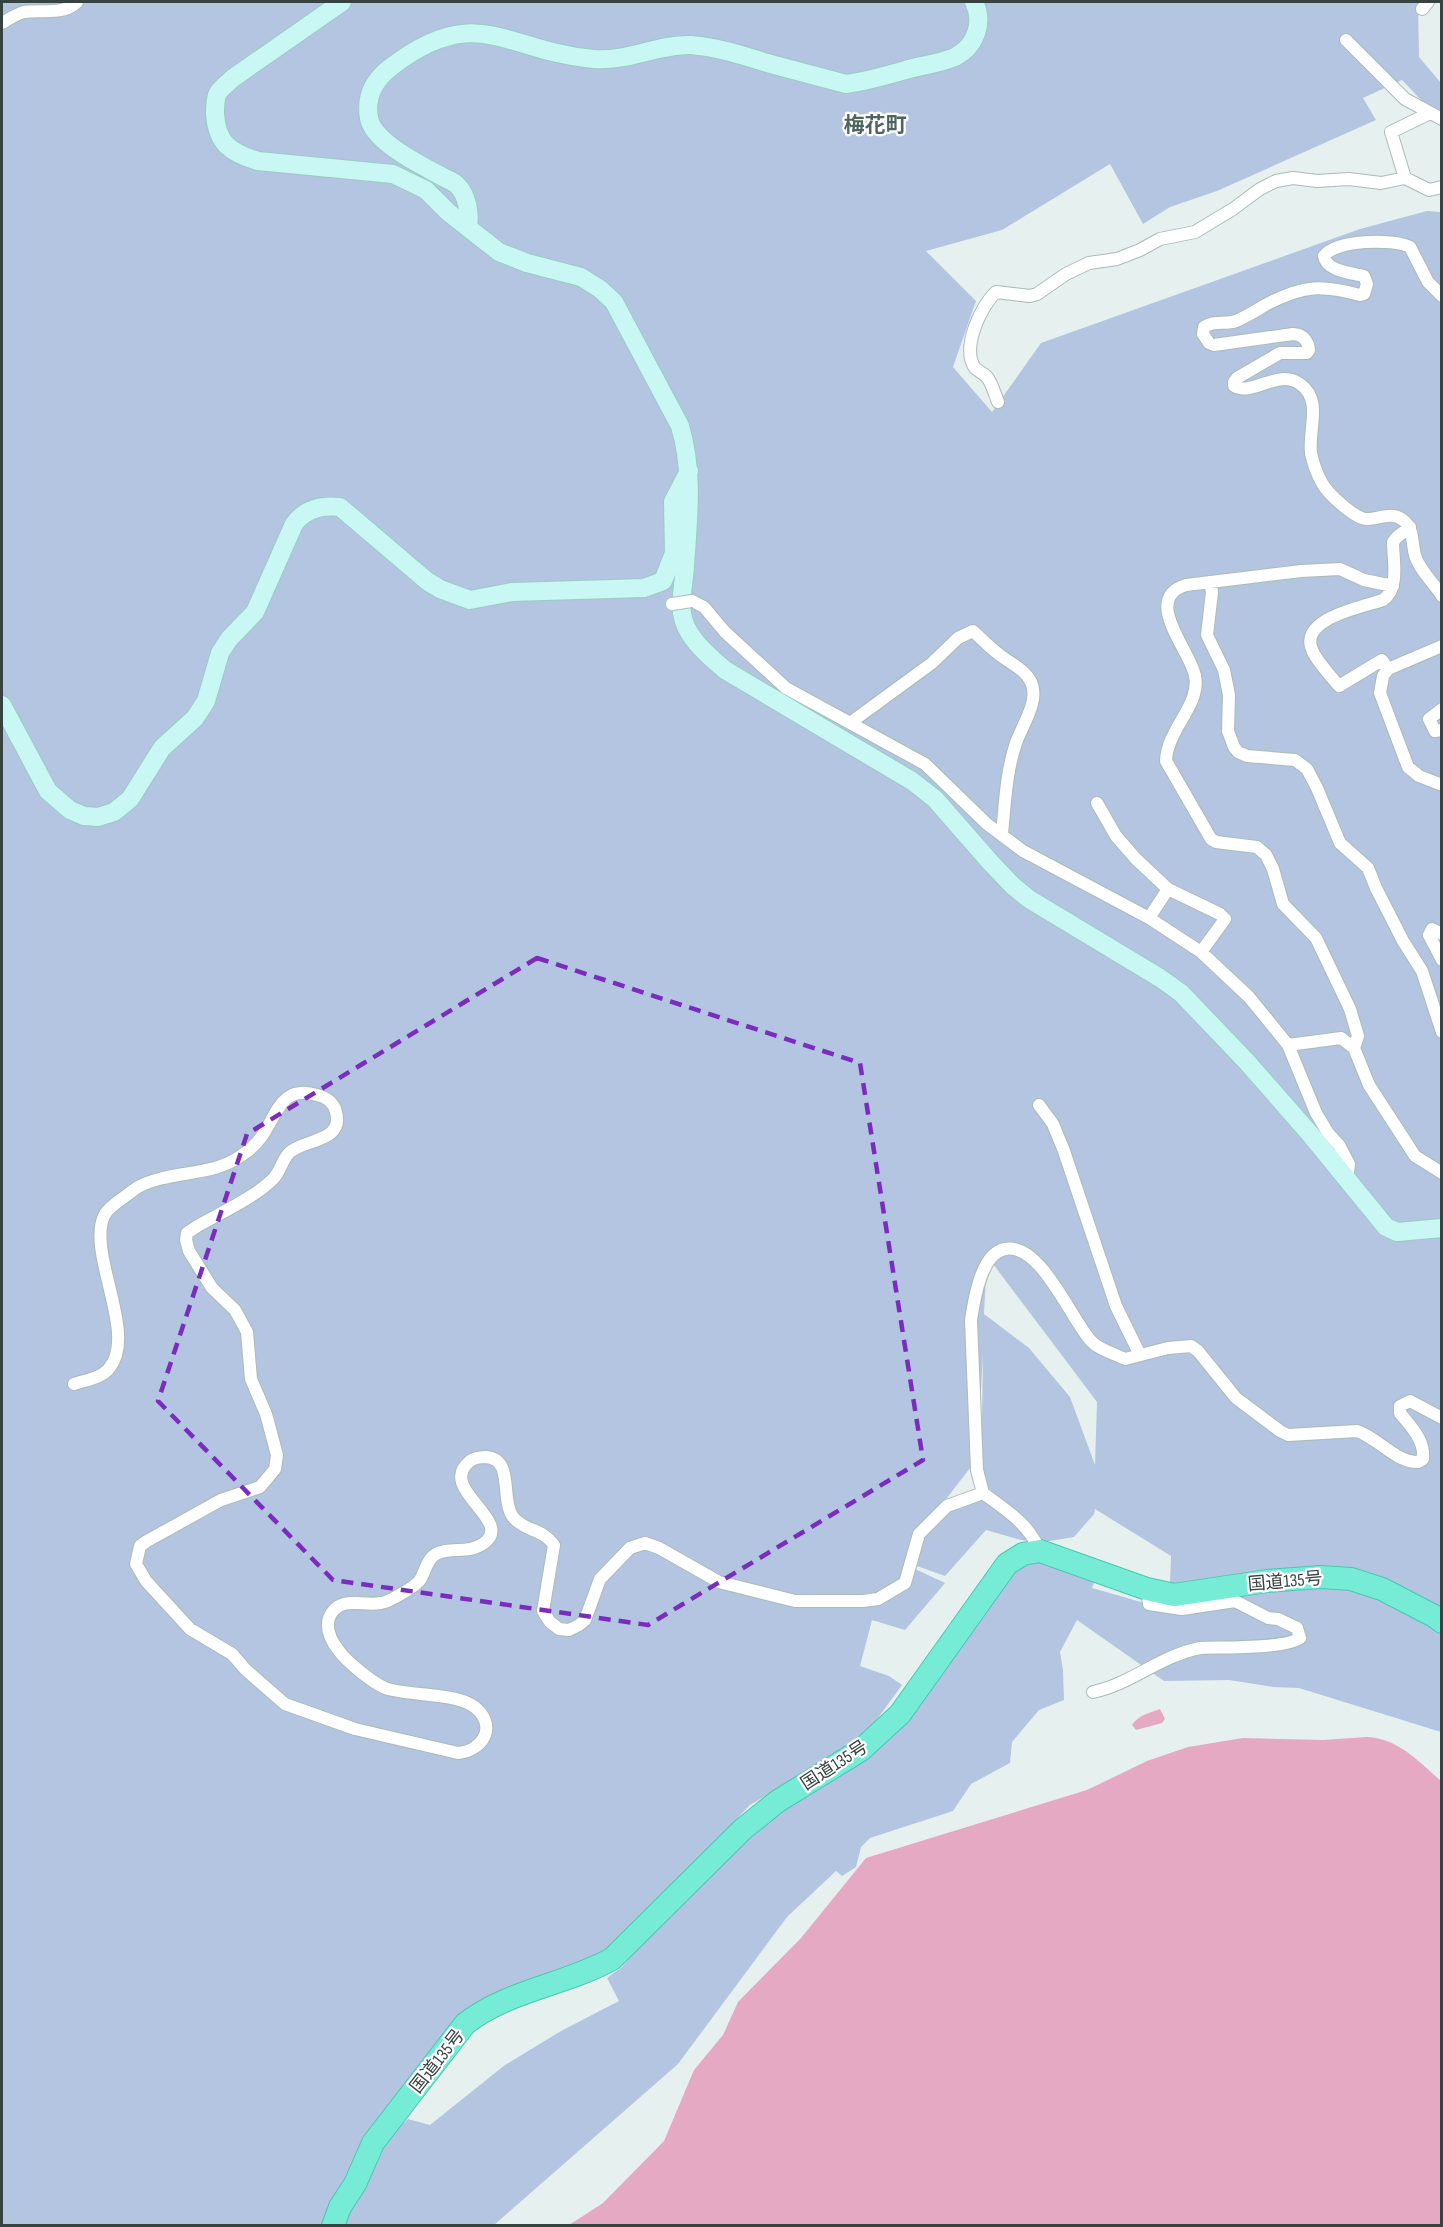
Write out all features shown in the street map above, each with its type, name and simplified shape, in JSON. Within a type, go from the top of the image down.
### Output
[{"type":"highway","name":"国道135号","points":[[333,2226],[340,2207],[355,2184],[373,2143],[465,2025],[482,2011],[506,1999],[595,1968],[612,1959],[743,1829],[778,1801],[861,1750],[900,1714],[1007,1564],[1023,1554],[1040,1551],[1147,1589],[1174,1595],[1267,1581],[1321,1577],[1352,1579],[1382,1588],[1442,1622]]},
{"type":"highway","name":"国道135号","points":[[345,2226],[355,2184]]},
{"type":"street","points":[[2,23],[20,13],[61,11],[77,2]]},
{"type":"street","points":[[342,2],[232,78],[217,94],[216,126],[223,143],[240,156],[258,161],[393,174],[426,190],[448,212],[499,252],[526,263],[581,277],[600,289],[614,302],[680,426],[685,441],[690,492],[682,613],[691,634],[704,652],[725,670],[912,781],[935,799],[1013,886],[1029,899],[1181,993],[1303,1125],[1386,1227],[1397,1232],[1442,1228]]},
{"type":"street","points":[[468,227],[470,212],[457,185],[393,147],[377,134],[369,121],[367,106],[371,90],[380,76],[423,45],[439,38],[483,33],[556,52],[613,60],[689,45],[717,48],[846,84],[954,57],[967,47],[977,33],[979,21],[974,2]]},
{"type":"street","points":[[1346,40],[1405,99],[1442,119]]},
{"type":"street","points":[[1405,178],[1391,132],[1430,112]]},
{"type":"street","points":[[998,402],[987,377],[976,368],[970,356],[976,320],[990,297],[996,292],[1030,296],[1037,294],[1066,274],[1089,263],[1117,259],[1160,239],[1195,232],[1276,181],[1293,178],[1317,181],[1349,179],[1381,183],[1405,178],[1429,190],[1442,187]]},
{"type":"street","points":[[1442,296],[1428,282],[1410,247],[1397,242],[1356,243],[1331,249],[1324,256],[1324,261],[1329,266],[1364,276],[1367,284],[1364,294],[1323,287],[1299,291],[1231,323],[1208,325],[1204,327],[1203,333],[1209,343],[1214,345],[1293,334],[1303,337],[1308,345],[1307,354],[1280,353],[1237,378],[1234,386],[1241,389],[1275,379],[1285,379],[1300,384],[1312,396],[1311,452],[1318,476],[1327,492],[1340,504],[1365,519],[1399,517],[1410,527],[1415,557],[1442,596]]},
{"type":"street","points":[[2,705],[48,791],[56,800],[84,816],[98,817],[114,812],[130,799],[162,748],[195,718],[206,701],[220,653],[229,639],[255,612],[300,515],[328,506],[340,507],[427,580],[440,589],[470,600],[512,592],[644,588],[663,580],[674,554],[673,502],[689,471]]},
{"type":"street","points":[[1388,669],[1382,660],[1339,686],[1312,651],[1310,637],[1312,631],[1326,620],[1388,597],[1393,586],[1393,542],[1410,527]]},
{"type":"street","points":[[1354,1048],[1358,1036],[1350,1009],[1316,938],[1283,904],[1273,869],[1266,855],[1257,847],[1216,842],[1211,839],[1166,761],[1167,748],[1192,701],[1197,685],[1190,658],[1169,622],[1167,605],[1177,589],[1186,585],[1301,571],[1340,569],[1364,580],[1393,586]]},
{"type":"street","points":[[1210,582],[1212,592],[1207,635],[1226,676],[1229,695],[1228,731],[1234,747],[1238,752],[1247,756],[1295,760],[1307,769],[1336,836],[1368,868],[1403,940],[1422,970],[1442,1032]]},
{"type":"street","points":[[672,604],[692,602],[704,607],[725,632],[786,688],[925,764],[987,824],[1023,851],[1149,918],[1201,952],[1249,997],[1288,1045],[1316,1113],[1328,1133],[1339,1145],[1349,1164],[1347,1181]]},
{"type":"street","points":[[850,723],[932,663],[958,638],[973,631],[1004,658],[1018,666],[1033,685],[1034,694],[1016,743],[1010,768],[1002,834]]},
{"type":"street","points":[[1442,646],[1388,669],[1383,676],[1380,693],[1408,767],[1419,776],[1442,784]]},
{"type":"street","points":[[1442,709],[1429,719],[1435,731],[1442,730]]},
{"type":"street","points":[[1097,803],[1116,836],[1136,859],[1168,889],[1220,914],[1225,919],[1201,952]]},
{"type":"street","points":[[1149,918],[1168,889]]},
{"type":"street","points":[[1442,934],[1432,929],[1429,935],[1442,960]]},
{"type":"street","points":[[1288,1045],[1341,1038],[1354,1048],[1369,1085],[1415,1156],[1442,1173]]},
{"type":"street","points":[[74,1384],[103,1374],[111,1367],[118,1344],[117,1327],[101,1242],[101,1227],[107,1210],[139,1187],[222,1165],[243,1155],[261,1137],[276,1108],[290,1096],[315,1094],[330,1101],[337,1114],[336,1122],[329,1135],[302,1145],[289,1153],[276,1176],[265,1187],[187,1233],[189,1251],[212,1288],[231,1305],[247,1332],[251,1379],[267,1414],[277,1455],[275,1469],[260,1486],[221,1500],[147,1540],[140,1546],[136,1564],[146,1581],[189,1629],[232,1654],[246,1670],[285,1704],[355,1729],[458,1753],[468,1752],[480,1744],[486,1732],[486,1725],[480,1711],[474,1706],[442,1695],[399,1692],[383,1687],[346,1659],[331,1639],[327,1627],[333,1611],[346,1602],[387,1602],[416,1584],[431,1558],[438,1553],[471,1550],[485,1543],[490,1537],[491,1529],[485,1514],[467,1495],[462,1486],[462,1472],[468,1462],[476,1458],[487,1457],[496,1460],[503,1469],[508,1505],[512,1515],[517,1522],[547,1536],[554,1545],[543,1611],[550,1622],[559,1629],[569,1630],[585,1620],[600,1579],[606,1570],[630,1548],[645,1543],[659,1548],[719,1582],[795,1601],[878,1599],[905,1583],[919,1534],[941,1511],[947,1506],[983,1493]]},
{"type":"street","points":[[1039,1105],[1057,1133],[1116,1306],[1140,1355]]},
{"type":"street","points":[[1040,1551],[1034,1536],[1025,1525],[983,1493],[977,1470],[971,1320],[974,1302],[989,1258],[998,1250],[1020,1249],[1044,1272],[1094,1344],[1125,1359],[1168,1348],[1191,1346],[1198,1351],[1236,1398],[1288,1435],[1357,1431],[1412,1462],[1418,1462],[1423,1459],[1424,1449],[1416,1433],[1400,1413],[1400,1406],[1410,1401],[1442,1418]]},
{"type":"street","points":[[1093,1692],[1104,1689],[1160,1661],[1188,1651],[1281,1644],[1300,1638],[1297,1628],[1292,1624],[1268,1618],[1235,1601],[1182,1609],[1149,1604],[1147,1589]]},
{"type":"highlighted area","points":[[537,958],[860,1063],[923,1460],[648,1625],[333,1580],[158,1401],[247,1134]]},
{"type":"shaded area","points":[[2,2],[1418,2],[1419,57],[1441,83],[1441,121],[1402,80],[1363,98],[1376,120],[1217,191],[1170,207],[1143,224],[1110,164],[1002,230],[926,251],[976,301],[953,367],[992,412],[1041,343],[1360,229],[1427,211],[1441,212],[1441,1732],[1299,1688],[1273,1687],[1229,1680],[1164,1681],[1077,1620],[1060,1652],[1064,1700],[1039,1710],[1012,1742],[1010,1763],[971,1784],[953,1811],[870,1838],[861,1847],[856,1867],[842,1876],[836,1871],[787,1917],[678,2064],[494,2225],[2,2226]],"holes":[[[987,1256],[1097,1402],[1095,1465],[1070,1397],[1029,1348],[984,1314]],[[983,1354],[981,1484],[920,1533],[977,1459]],[[1095,1509],[1171,1556],[1169,1610],[1092,1588],[1096,1577],[1044,1542],[1074,1537],[1094,1514]],[[986,1530],[1021,1540],[1043,1543],[995,1593],[900,1714],[725,1847],[622,1967],[607,1978],[619,2001],[561,2031],[505,2065],[430,2125],[408,2119],[366,2158],[481,2008],[595,1968],[750,1805],[862,1740],[902,1685],[889,1676],[860,1666],[872,1620],[905,1630],[945,1583],[913,1568],[914,1565],[945,1576]]]},
{"type":"shaded area","points":[[1160,1709],[1165,1719],[1162,1723],[1136,1730],[1132,1725],[1148,1713]]},
{"type":"shaded area","points":[[1367,1737],[1389,1742],[1407,1752],[1441,1781],[1441,2225],[569,2225],[603,2203],[664,2141],[694,2070],[723,2035],[738,2002],[801,1938],[866,1858],[1087,1790],[1147,1761],[1188,1747],[1243,1738],[1323,1740]]},
{"type":"district","name":"梅花町","points":[[875,125]]}]
